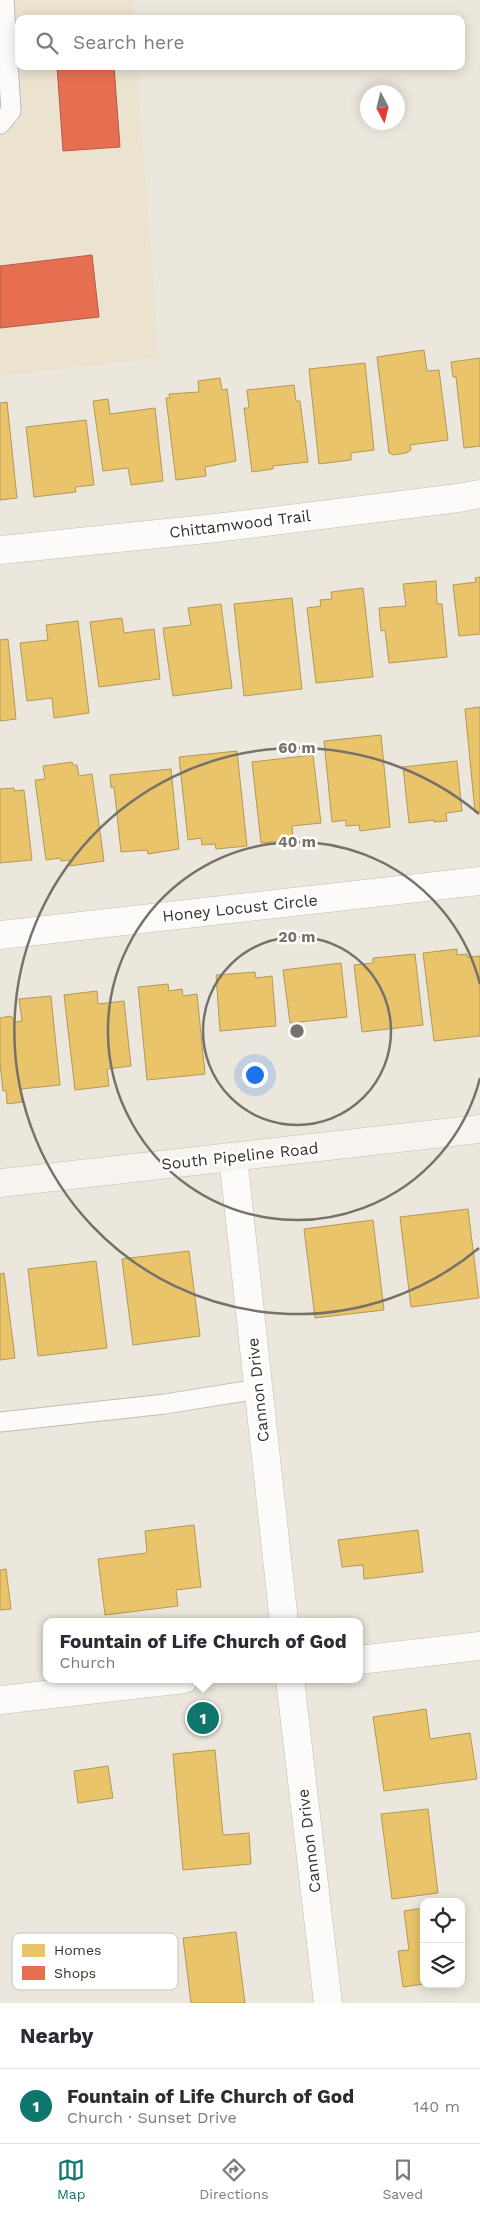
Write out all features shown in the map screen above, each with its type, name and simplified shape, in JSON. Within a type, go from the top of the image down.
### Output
[{"type":"street","name":"Chittamwood Trail","points":[[0,550],[226,526],[480,494]]},
{"type":"street","name":"Honey Locust Circle","points":[[0,935],[480,881]]},
{"type":"street","name":"South Pipeline Road","points":[[0,1183],[480,1130]]},
{"type":"street","name":"Cannon Drive","points":[[233,1157],[284,1618]]},
{"type":"street","points":[[363,1660],[480,1646]]},
{"type":"street","points":[[0,1700],[149,1683]]},
{"type":"street","name":"Cannon Drive","points":[[290,1683],[328,2003]]},
{"type":"lane","points":[[0,124],[11,111],[4,0]]},
{"type":"lane","points":[[0,1422],[165,1404],[258,1389]]},
{"type":"shaded area","points":[[0,0],[132,0],[134,15],[15,15],[15,70],[137,70],[159,358],[0,376]]},
{"type":"building: Homes","points":[[424,350],[427,371],[439,370],[448,440],[410,445],[411,450],[394,455],[389,453],[377,357]]},
{"type":"building: Homes","points":[[480,358],[480,446],[464,448],[456,377],[453,377],[451,362]]},
{"type":"building: Homes","points":[[365,363],[374,450],[351,453],[351,460],[319,464],[309,369]]},
{"type":"building: Homes","points":[[220,378],[222,390],[227,389],[236,461],[205,467],[206,476],[176,480],[166,398],[170,398],[169,394],[199,392],[198,381]]},
{"type":"building: Homes","points":[[294,385],[296,401],[300,401],[308,462],[273,466],[273,469],[252,472],[244,408],[249,408],[247,390]]},
{"type":"building: Homes","points":[[108,399],[110,414],[155,408],[163,481],[131,485],[128,468],[103,471],[93,401]]},
{"type":"building: Homes","points":[[7,402],[17,498],[0,500],[0,403]]},
{"type":"building: Homes","points":[[86,420],[94,485],[75,487],[76,492],[34,497],[26,427]]},
{"type":"building: Homes","points":[[480,577],[480,634],[459,636],[453,585],[476,582],[475,578]]},
{"type":"building: Homes","points":[[436,581],[437,604],[442,604],[447,657],[389,663],[385,630],[381,631],[379,608],[406,606],[403,584]]},
{"type":"building: Homes","points":[[363,588],[373,677],[316,683],[307,608],[321,606],[320,600],[332,599],[331,592]]},
{"type":"building: Homes","points":[[292,598],[302,689],[244,696],[234,604]]},
{"type":"building: Homes","points":[[221,604],[232,688],[173,696],[163,628],[191,625],[188,608]]},
{"type":"building: Homes","points":[[122,618],[124,633],[154,629],[160,679],[99,687],[90,622]]},
{"type":"building: Homes","points":[[78,621],[89,713],[54,718],[52,698],[27,701],[20,643],[48,640],[46,625]]},
{"type":"building: Homes","points":[[8,639],[16,719],[0,721],[0,640]]},
{"type":"building: Homes","points":[[480,707],[480,812],[475,812],[465,709]]},
{"type":"building: Homes","points":[[381,735],[390,827],[360,831],[359,825],[346,826],[346,820],[332,822],[324,741]]},
{"type":"building: Homes","points":[[237,751],[247,846],[216,849],[215,844],[202,845],[201,838],[188,840],[179,757]]},
{"type":"building: Homes","points":[[313,755],[321,823],[292,826],[293,840],[261,843],[252,762]]},
{"type":"building: Homes","points":[[457,761],[462,811],[446,813],[447,821],[434,822],[434,820],[409,823],[403,767]]},
{"type":"building: Homes","points":[[72,762],[73,765],[77,765],[79,776],[92,774],[104,861],[70,866],[69,860],[61,861],[60,858],[46,860],[35,780],[45,779],[43,766]]},
{"type":"building: Homes","points":[[171,769],[179,849],[148,854],[147,850],[121,852],[114,787],[111,788],[110,775]]},
{"type":"building: Homes","points":[[14,788],[14,791],[24,790],[32,860],[0,863],[0,789]]},
{"type":"building: Homes","points":[[457,949],[457,955],[467,954],[467,957],[480,956],[480,1036],[434,1041],[423,953]]},
{"type":"building: Homes","points":[[415,954],[423,1025],[362,1032],[354,965],[373,963],[373,958]]},
{"type":"building: Homes","points":[[341,963],[347,1017],[290,1023],[283,970]]},
{"type":"building: Homes","points":[[255,972],[256,978],[272,976],[276,1026],[220,1031],[216,975]]},
{"type":"building: Homes","points":[[168,984],[169,991],[182,989],[183,996],[197,994],[205,1074],[147,1080],[138,987]]},
{"type":"building: Homes","points":[[97,991],[98,1004],[124,1001],[131,1066],[107,1069],[109,1086],[75,1090],[64,995]]},
{"type":"building: Homes","points":[[51,996],[60,1085],[21,1089],[22,1102],[7,1104],[6,1090],[3,1091],[0,1062],[0,1018],[11,1016],[15,1022],[22,1021],[19,999]]},
{"type":"building: Homes","points":[[468,1209],[479,1298],[411,1307],[400,1217]]},
{"type":"building: Homes","points":[[373,1220],[384,1310],[315,1318],[304,1229]]},
{"type":"building: Homes","points":[[189,1251],[200,1336],[133,1345],[122,1259]]},
{"type":"building: Homes","points":[[96,1261],[107,1348],[38,1356],[28,1269]]},
{"type":"building: Homes","points":[[4,1273],[15,1358],[0,1360],[0,1274]]},
{"type":"building: Homes","points":[[194,1525],[201,1587],[176,1590],[178,1606],[105,1615],[98,1559],[147,1553],[145,1531]]},
{"type":"building: Homes","points":[[418,1530],[423,1572],[364,1579],[363,1565],[342,1567],[338,1540]]},
{"type":"building: Homes","points":[[6,1569],[11,1609],[0,1610],[0,1570]]},
{"type":"building: Homes","points":[[426,1709],[430,1739],[470,1733],[477,1779],[384,1791],[373,1717]]},
{"type":"building: Homes","points":[[215,1750],[223,1835],[249,1833],[251,1864],[183,1870],[173,1754]]},
{"type":"building: Homes","points":[[108,1766],[113,1798],[78,1803],[74,1771]]},
{"type":"building: Homes","points":[[428,1809],[438,1893],[392,1899],[381,1814]]},
{"type":"building: Homes","points":[[420,1909],[420,1985],[403,1987],[398,1951],[409,1950],[404,1911]]},
{"type":"building: Homes","points":[[236,1932],[245,2003],[191,2003],[183,1938]]},
{"type":"building: Shops","points":[[57,70],[114,70],[120,147],[63,151]]},
{"type":"building: Shops","points":[[92,255],[99,317],[0,328],[0,266]]},
{"type":"place","name":"Fountain of Life Church of God","points":[[203,1718]]}]
